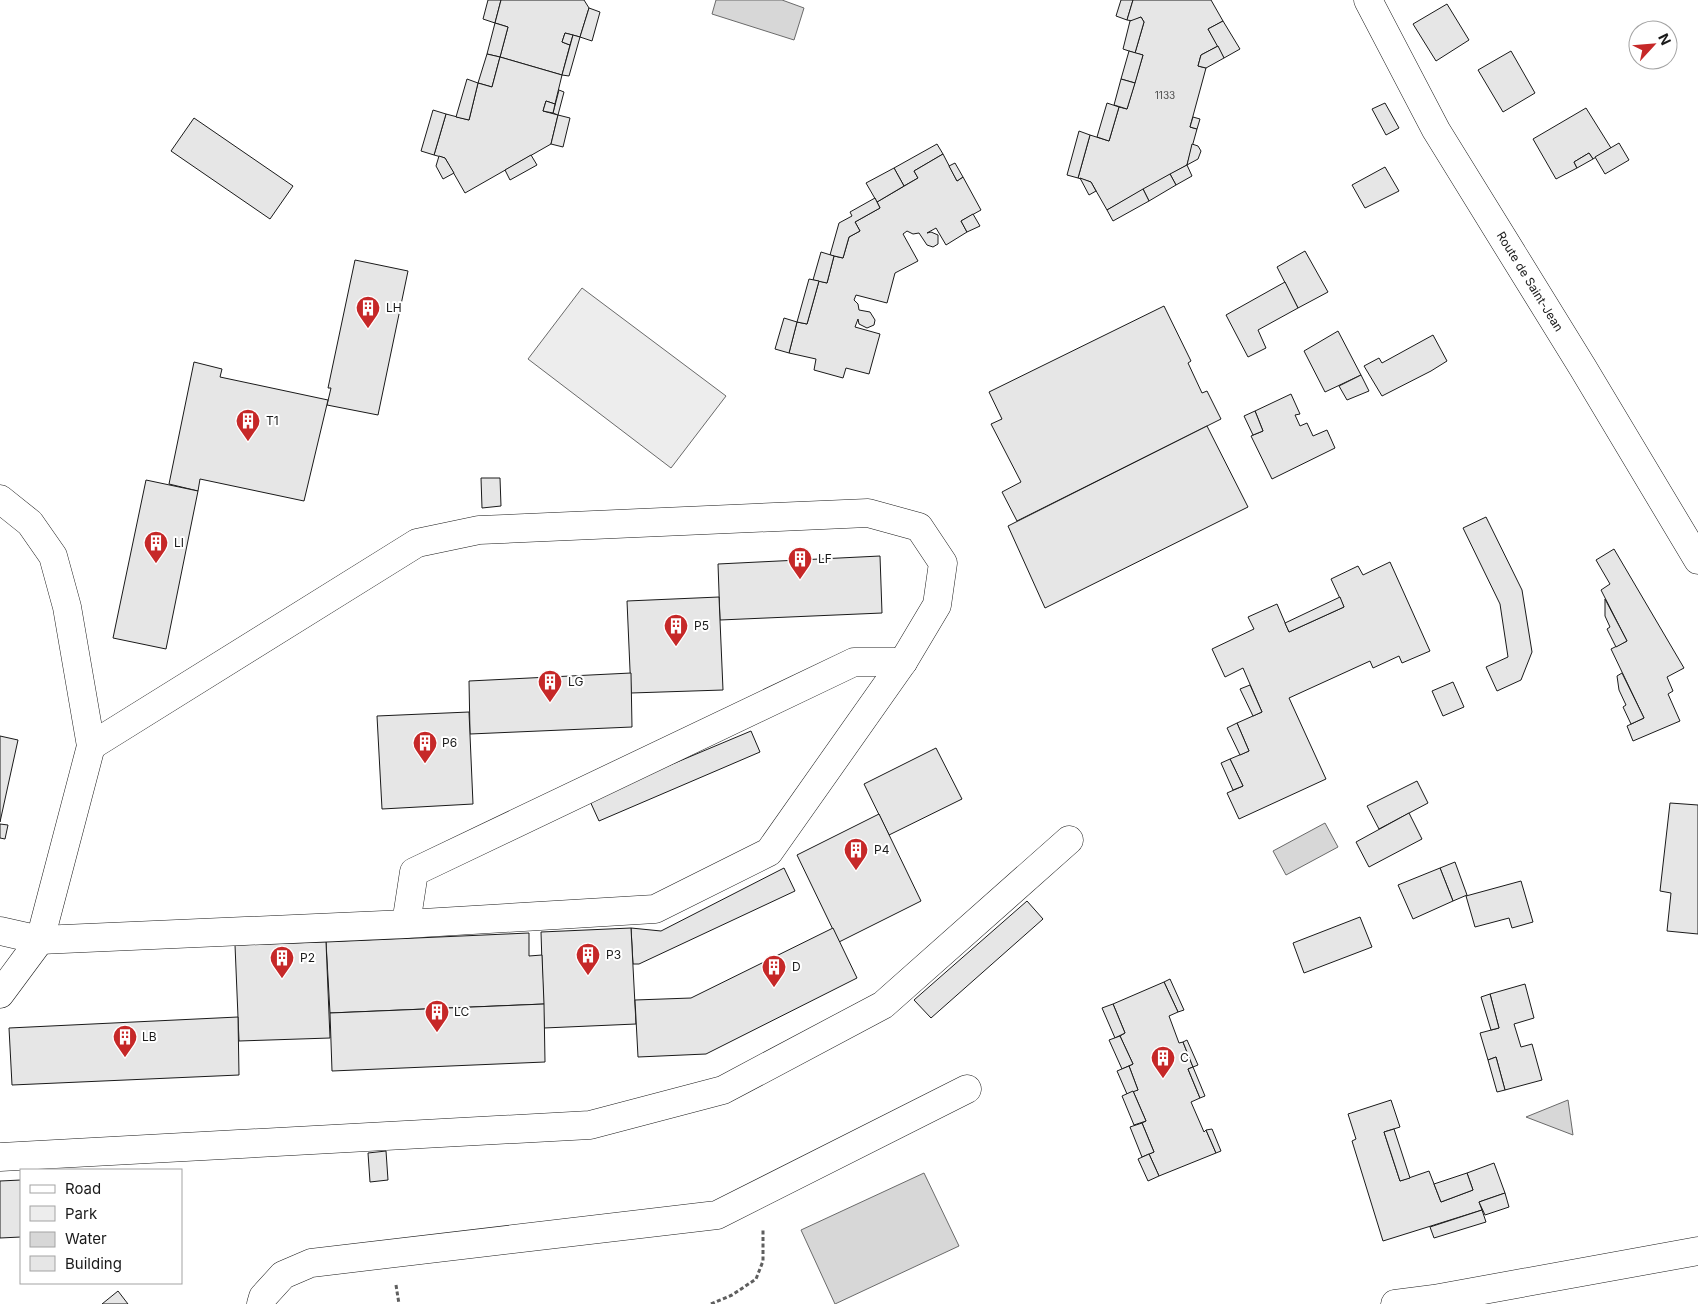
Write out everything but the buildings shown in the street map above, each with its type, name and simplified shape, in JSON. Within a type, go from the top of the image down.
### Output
[{"type":"street","name":"Route de Saint-Jean","points":[[1368,0],[1436,130],[1588,376],[1698,560]]},
{"type":"street","points":[[0,499],[30,523],[53,556],[66,607],[91,746],[40,940],[0,994]]},
{"type":"street","points":[[0,931],[40,940],[406,924],[654,909],[769,852],[903,662],[937,605],[943,563],[919,528],[868,513],[479,530],[417,542],[91,746]]},
{"type":"street","points":[[406,924],[414,872],[854,662],[903,662]]},
{"type":"street","points":[[0,1157],[590,1125],[723,1090],[883,1005],[1069,840]]},
{"type":"street","points":[[261,1304],[264,1297],[283,1275],[311,1263],[717,1215],[967,1089]]},
{"type":"street","points":[[1395,1304],[1435,1301],[1698,1251]]},
{"type":"path","points":[[711,1304],[732,1295],[756,1279],[763,1261],[762,1192]]},
{"type":"green space","points":[[582,288],[726,396],[671,468],[528,359]]},
{"type":"water","points":[[716,0],[782,0],[804,8],[794,40],[712,14]]},
{"type":"water","points":[[1325,823],[1338,847],[1286,875],[1273,851]]},
{"type":"water","points":[[1568,1100],[1573,1135],[1526,1117]]},
{"type":"water","points":[[924,1173],[959,1246],[835,1304],[801,1230]]},
{"type":"place","name":"LH","points":[[368,329]]},
{"type":"place","name":"T1","points":[[248,442]]},
{"type":"place","name":"LI","points":[[156,564]]},
{"type":"place","name":"LF","points":[[800,580]]},
{"type":"place","name":"P5","points":[[676,647]]},
{"type":"place","name":"LG","points":[[550,703]]},
{"type":"place","name":"P6","points":[[425,764]]},
{"type":"place","name":"P4","points":[[856,871]]},
{"type":"place","name":"P3","points":[[588,976]]},
{"type":"place","name":"P2","points":[[282,979]]},
{"type":"place","name":"D","points":[[774,988]]},
{"type":"place","name":"LC","points":[[437,1033]]},
{"type":"place","name":"LB","points":[[125,1058]]},
{"type":"place","name":"C","points":[[1163,1079]]}]
